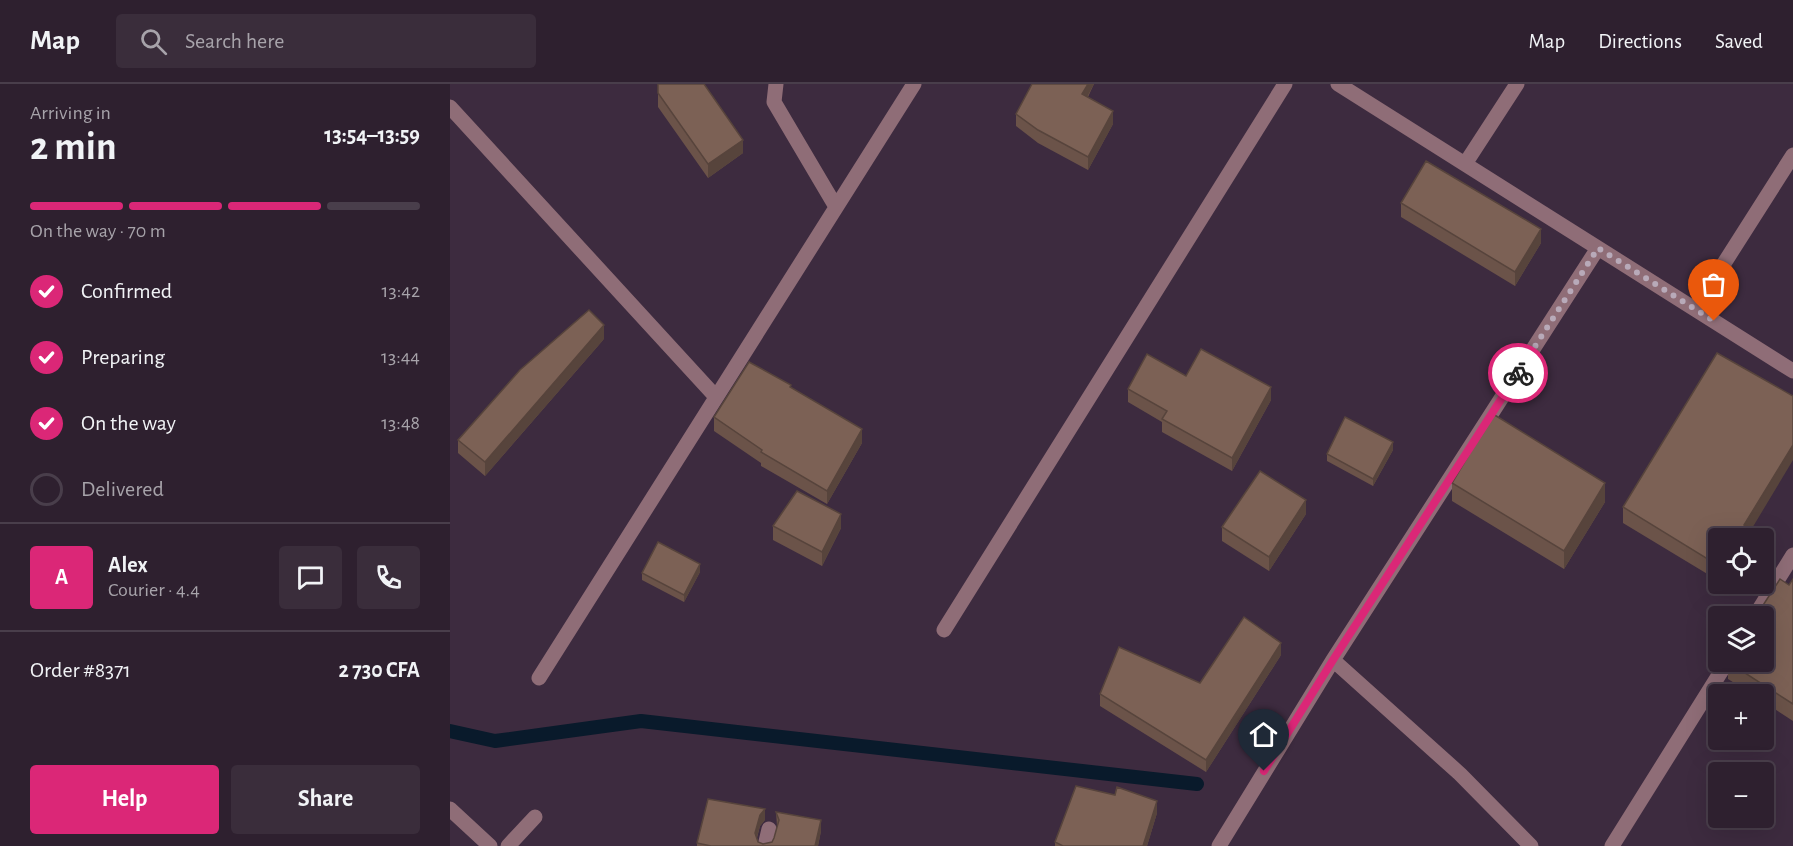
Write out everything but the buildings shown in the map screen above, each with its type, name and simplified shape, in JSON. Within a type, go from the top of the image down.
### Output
[{"type":"street","points":[[776,84],[774,102],[836,207]]},
{"type":"street","points":[[539,678],[914,84]]},
{"type":"street","points":[[944,630],[1285,84]]},
{"type":"street","points":[[1338,84],[1793,371]]},
{"type":"street","points":[[1465,164],[1517,84]]},
{"type":"street","points":[[450,107],[716,397]]},
{"type":"street","points":[[1695,309],[1793,154]]},
{"type":"street","points":[[1219,846],[1333,660],[1598,248]]},
{"type":"street","points":[[1761,606],[1793,555]]},
{"type":"street","points":[[1333,660],[1460,774],[1531,846]]},
{"type":"street","points":[[1612,846],[1721,672]]},
{"type":"street","points":[[450,809],[490,846]]},
{"type":"street","points":[[508,846],[535,817]]},
{"type":"street","points":[[765,846],[769,829]]},
{"type":"waterway","points":[[450,731],[495,741],[641,721],[1197,784]]},
{"type":"way so far","points":[[1518,373],[1598,248],[1714,321]]},
{"type":"route","points":[[1264,771],[1518,373]]}]
